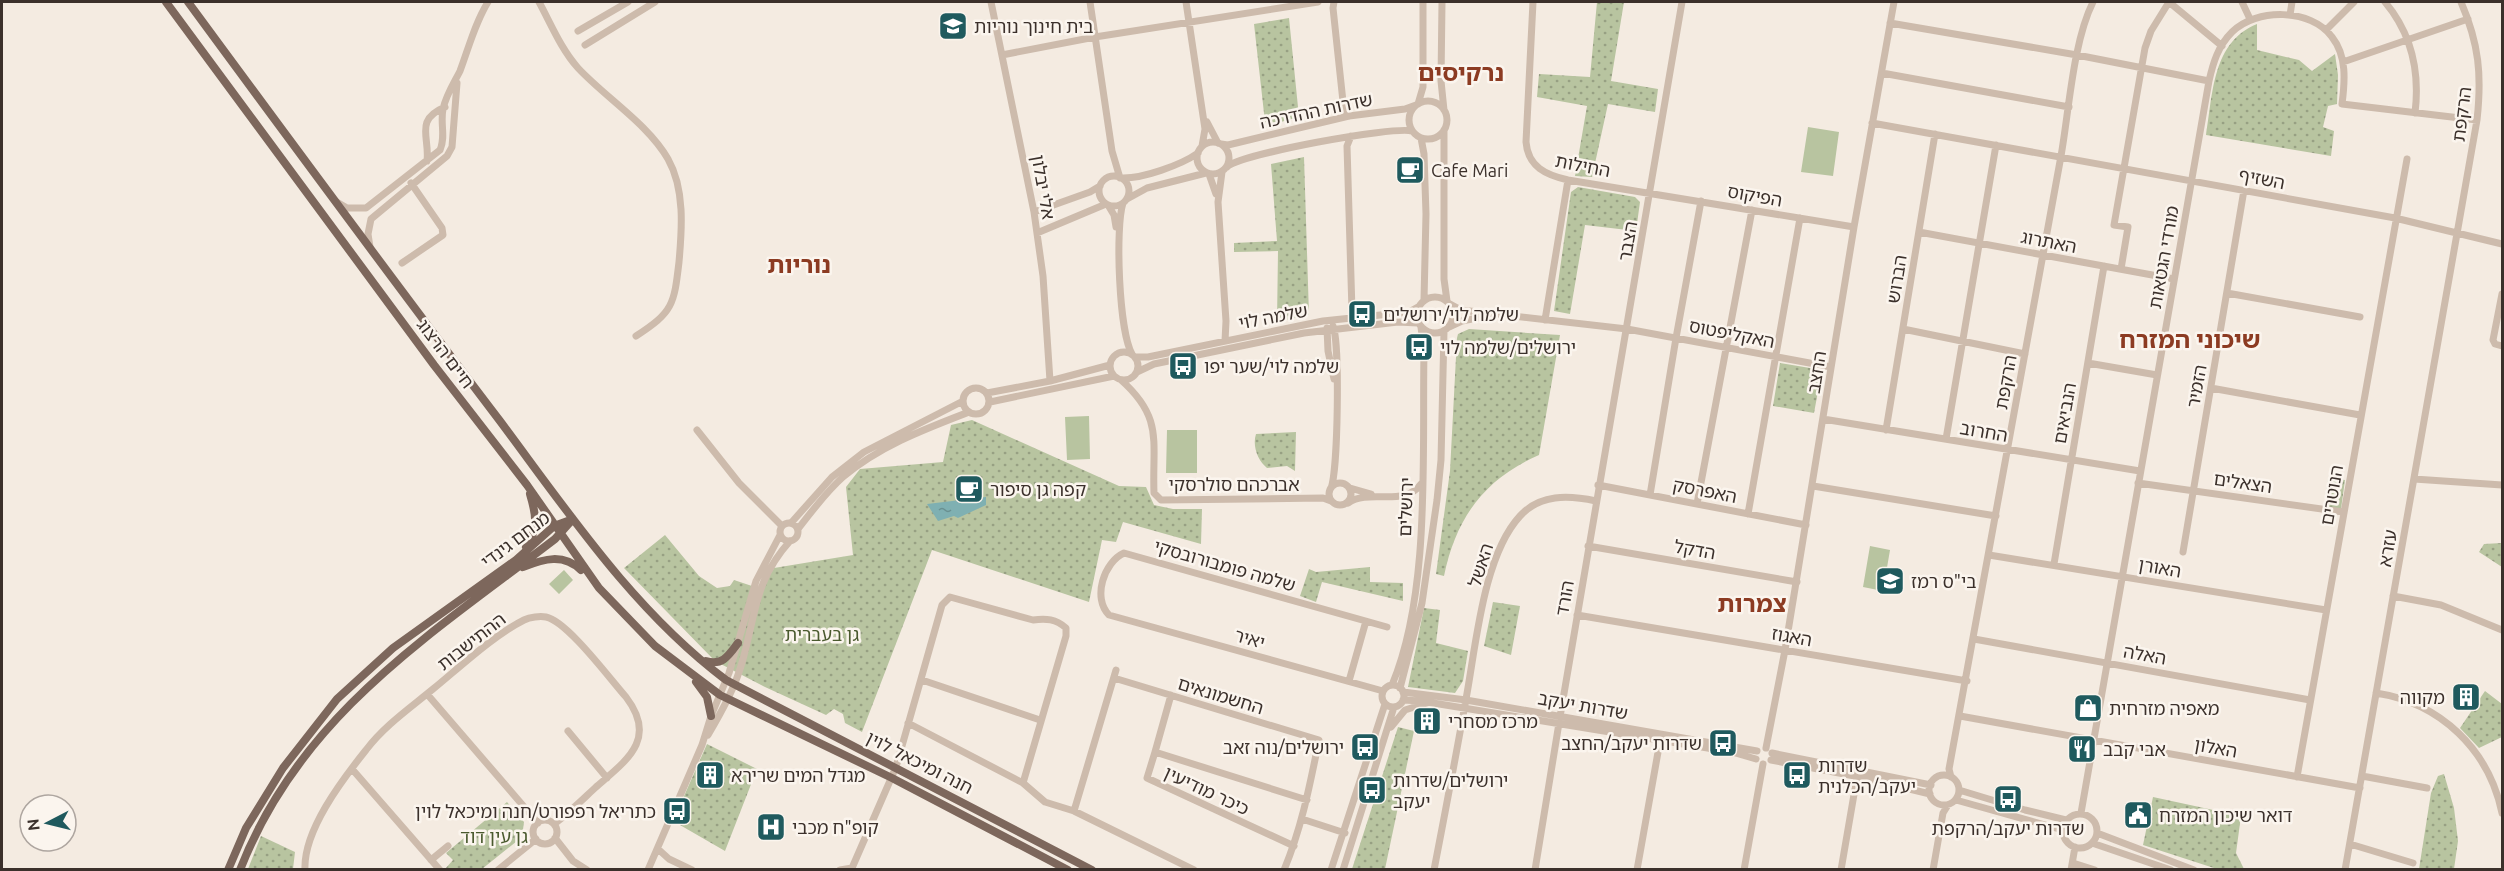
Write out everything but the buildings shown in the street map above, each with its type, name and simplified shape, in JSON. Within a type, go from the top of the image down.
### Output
[{"type":"main road","name":"חיים הרצוג","points":[[165,2],[434,365],[527,485],[599,588],[655,646],[723,697]]},
{"type":"main road","name":"חיים הרצוג","points":[[188,2],[371,251],[573,519],[636,597],[701,659],[730,682]]},
{"type":"main road","points":[[516,560],[532,539],[536,527],[534,509],[527,485]]},
{"type":"main road","name":"מנחם גינדי","points":[[228,870],[246,828],[283,768],[337,699],[393,648],[516,560],[554,526],[573,519]]},
{"type":"main road","name":"מנחם גינדי","points":[[240,870],[256,833],[292,774],[345,707],[399,657],[560,534],[573,519]]},
{"type":"main road","points":[[514,570],[545,559],[566,560],[579,568],[599,588]]},
{"type":"main road","points":[[701,659],[709,663],[721,662],[728,657],[738,643]]},
{"type":"main road","points":[[674,661],[700,686],[707,697],[711,716]]},
{"type":"main road","name":"חנה ומיכאל לוין","points":[[730,682],[1092,870]]},
{"type":"main road","name":"חנה ומיכאל לוין","points":[[723,697],[892,778],[1068,870]]},
{"type":"street","points":[[333,199],[347,208],[366,208],[440,150],[444,141],[444,107],[479,16],[488,2]]},
{"type":"street","points":[[539,2],[559,40],[577,66],[660,147],[674,172],[681,221],[675,294],[668,311],[655,324],[636,336]]},
{"type":"street","points":[[578,31],[628,2]]},
{"type":"street","points":[[585,45],[655,2]]},
{"type":"street","name":"אלי יבלון","points":[[991,2],[1034,212],[1043,276],[1050,381]]},
{"type":"street","points":[[1090,2],[1112,151],[1120,178],[1128,187],[1119,242]]},
{"type":"street","points":[[1186,2],[1205,138],[1197,163],[1208,174],[1218,202],[1228,340]]},
{"type":"street","points":[[1002,55],[1095,37],[1318,2]]},
{"type":"street","points":[[1334,2],[1344,111],[1349,116]]},
{"type":"street","points":[[1423,2],[1424,87],[1409,118],[1412,131],[1421,138],[1434,138],[1444,130]]},
{"type":"street","points":[[1442,2],[1441,81],[1447,120],[1444,130],[1444,279],[1454,316],[1447,329]]},
{"type":"street","name":"החילות","points":[[1533,2],[1527,149],[1532,162],[1542,171],[1568,180],[1650,192]]},
{"type":"street","name":"הצבר","points":[[1598,485],[1627,329],[1682,2]]},
{"type":"street","name":"החצב","points":[[1770,754],[1854,227],[1894,2]]},
{"type":"street","name":"הרקפת","points":[[1948,776],[1967,681],[2078,55],[2084,24],[2093,2]]},
{"type":"street","points":[[2121,269],[2128,227],[2114,225],[2142,68],[2151,31],[2169,2],[2222,46]]},
{"type":"street","points":[[2242,2],[2250,20],[2273,15],[2290,15],[2307,19],[2326,30],[2333,38],[2343,62],[2342,104],[2477,120]]},
{"type":"street","points":[[2290,15],[2292,2]]},
{"type":"street","points":[[2326,30],[2354,2]]},
{"type":"street","points":[[2385,2],[2408,39],[2416,80],[2415,113]]},
{"type":"street","name":"הרקפת","points":[[2457,232],[2477,120],[2480,74],[2476,43],[2461,2]]},
{"type":"street","points":[[2343,62],[2468,18]]},
{"type":"street","name":"מורדי הגטאות","points":[[2081,813],[2209,81],[2213,63],[2222,46],[2234,30],[2250,20]]},
{"type":"street","points":[[1890,23],[2078,55],[2209,81]]},
{"type":"street","points":[[371,251],[368,234],[371,219],[447,156],[452,147],[459,72]]},
{"type":"street","points":[[1882,73],[2069,107]]},
{"type":"street","points":[[1417,105],[1432,102],[1444,110]]},
{"type":"street","name":"שדרות ההדרכה","points":[[1220,143],[1227,145],[1349,116],[1405,109],[1417,105]]},
{"type":"street","points":[[427,161],[424,126],[432,115],[444,107],[454,109]]},
{"type":"street","points":[[1203,111],[1208,126],[1229,153],[1218,202]]},
{"type":"street","name":"השזיף","points":[[1872,123],[2395,218],[2502,244]]},
{"type":"street","name":"שדרות ההדרכה","points":[[1225,169],[1234,162],[1254,156],[1352,136],[1397,129],[1412,131]]},
{"type":"street","name":"הברוש","points":[[1886,430],[1935,134]]},
{"type":"street","points":[[1352,136],[1347,146],[1352,311],[1356,318]]},
{"type":"street","points":[[1421,138],[1424,154],[1426,214],[1424,300]]},
{"type":"street","points":[[1107,179],[1132,178],[1181,163],[1208,142],[1220,143]]},
{"type":"street","points":[[1946,439],[1996,145]]},
{"type":"street","points":[[1034,212],[1090,192],[1100,186],[1107,179],[1110,171],[1112,151]]},
{"type":"street","points":[[2395,218],[2406,159]]},
{"type":"street","points":[[1037,233],[1107,205],[1118,206],[1147,188],[1225,169]]},
{"type":"street","points":[[402,263],[443,235],[442,228],[406,176]]},
{"type":"street","points":[[1545,320],[1568,180]]},
{"type":"street","points":[[1100,186],[1100,196],[1114,216],[1119,242],[1125,339],[1138,362],[1137,372],[1133,378],[1121,380],[1114,376],[1110,365]]},
{"type":"street","name":"הזמיר","points":[[2183,552],[2244,190]]},
{"type":"street","name":"הפיקוס","points":[[1650,192],[1854,227]]},
{"type":"street","points":[[1650,495],[1701,201]]},
{"type":"street","points":[[1697,504],[1752,210]]},
{"type":"street","points":[[1748,514],[1800,218]]},
{"type":"street","name":"הנוטרים","points":[[2297,777],[2395,218]]},
{"type":"street","name":"האתרוג","points":[[1918,232],[2174,279]]},
{"type":"street","name":"עזרא","points":[[2345,870],[2457,232]]},
{"type":"street","name":"הנביאים","points":[[2054,564],[2104,266]]},
{"type":"street","points":[[2227,292],[2360,317]]},
{"type":"street","points":[[2502,294],[2493,340],[2494,344],[2502,346]]},
{"type":"street","points":[[1492,315],[1462,321],[1447,329],[1431,333],[1419,325],[1416,315],[1418,307],[1424,300],[1438,297],[1461,310],[1627,329]]},
{"type":"street","name":"שלמה לוי","points":[[1133,355],[1148,357],[1331,321],[1409,312],[1418,307]]},
{"type":"street","points":[[1331,321],[1335,329],[1337,393],[1335,464],[1329,494],[1332,501],[1341,505],[1352,500],[1379,496]]},
{"type":"street","points":[[1331,321],[1326,330],[1337,393]]},
{"type":"street","name":"שלמה לוי","points":[[1137,372],[1149,366],[1176,360],[1326,330],[1398,322],[1419,325]]},
{"type":"street","points":[[987,393],[1050,381],[1110,365],[1119,348],[1124,323]]},
{"type":"street","name":"ירושלים","points":[[1392,685],[1404,648],[1413,602],[1420,513],[1424,351],[1419,325]]},
{"type":"street","name":"ירושלים","points":[[1402,693],[1418,621],[1436,514],[1447,329]]},
{"type":"street","name":"האקליפטוס","points":[[1627,329],[1832,367]]},
{"type":"street","points":[[1903,329],[2025,354]]},
{"type":"street","points":[[1116,355],[1124,352],[1133,355]]},
{"type":"street","points":[[2088,363],[2157,375]]},
{"type":"street","points":[[648,869],[723,697],[742,661],[758,594],[768,570],[790,541],[797,537],[798,529],[821,500],[858,466],[910,436],[969,412],[982,413],[990,402],[1114,376]]},
{"type":"street","name":"אברכהם סולרסקי","points":[[1121,380],[1146,409],[1152,420],[1154,493],[1161,500],[1323,498],[1332,501]]},
{"type":"street","points":[[782,526],[790,523],[832,477],[864,452],[963,401],[966,393],[972,388],[981,388],[987,393],[990,402]]},
{"type":"street","points":[[2211,388],[2360,416]]},
{"type":"street","points":[[963,401],[969,412]]},
{"type":"street","name":"החרוב","points":[[1823,419],[2140,471]]},
{"type":"street","points":[[697,430],[739,483],[782,526]]},
{"type":"street","points":[[1335,464],[1342,483],[1350,488],[1379,496],[1410,500],[1420,513]]},
{"type":"street","points":[[2414,479],[2502,485]]},
{"type":"street","points":[[1331,488],[1342,483]]},
{"type":"street","name":"הצאלים","points":[[2138,483],[2343,512]]},
{"type":"street","points":[[1410,500],[1421,484]]},
{"type":"street","name":"האפרסק","points":[[1598,485],[1806,525]]},
{"type":"street","name":"הורד","points":[[1535,870],[1598,485]]},
{"type":"street","points":[[1813,486],[1996,516]]},
{"type":"street","points":[[1348,503],[1351,496],[1350,488]]},
{"type":"street","name":"האשל","points":[[1434,870],[1484,602],[1504,537],[1520,516],[1535,504],[1557,496],[1596,501]]},
{"type":"street","points":[[790,523],[798,529]]},
{"type":"street","points":[[730,682],[738,643],[756,581],[780,535],[782,526]]},
{"type":"street","points":[[780,535],[784,540],[790,541]]},
{"type":"street","name":"הדקל","points":[[1588,546],[1797,582]]},
{"type":"street","name":"שלמה פומבורובסקי","points":[[1109,615],[1103,609],[1100,593],[1108,569],[1116,557],[1124,553],[1387,627]]},
{"type":"street","name":"האורן","points":[[1989,555],[2326,610]]},
{"type":"street","points":[[2393,596],[2441,606],[2502,630]]},
{"type":"street","points":[[840,870],[852,869],[892,778],[942,605],[950,597],[1033,620],[1046,618],[1066,628],[1066,636],[1023,783]]},
{"type":"street","name":"יאיר","points":[[1109,615],[1383,691]]},
{"type":"street","name":"האגוז","points":[[1576,615],[1967,681]]},
{"type":"street","name":"ההתישבות","points":[[305,870],[309,839],[352,769],[385,729],[476,654],[516,625],[526,619],[547,617],[559,623],[575,638],[626,697],[638,718],[639,737],[631,757],[554,824]]},
{"type":"street","points":[[1349,681],[1366,621]]},
{"type":"street","name":"האלה","points":[[1974,639],[2310,700]]},
{"type":"street","points":[[1074,811],[1116,670]]},
{"type":"street","name":"החשמונאים","points":[[1114,678],[1319,740],[1307,800]]},
{"type":"street","points":[[922,680],[1040,720]]},
{"type":"street","points":[[1331,870],[1385,704],[1383,691],[1392,685],[1402,693],[1394,707],[1343,870]]},
{"type":"street","name":"שדרות יעקב","points":[[1402,693],[1430,702],[1465,704]]},
{"type":"street","name":"שדרות יעקב","points":[[1402,693],[1757,755]]},
{"type":"street","points":[[2376,693],[2396,697],[2424,708],[2454,729],[2478,754],[2491,775],[2502,813]]},
{"type":"street","points":[[427,694],[538,823]]},
{"type":"street","points":[[1155,752],[1171,696]]},
{"type":"street","points":[[702,745],[711,716],[723,697]]},
{"type":"street","points":[[1383,740],[1394,721],[1405,711],[1430,702]]},
{"type":"street","points":[[1385,704],[1394,707]]},
{"type":"street","name":"האלון","points":[[1960,716],[2360,788]]},
{"type":"street","name":"שדרות יעקב","points":[[1559,720],[1660,741],[1757,755]]},
{"type":"street","points":[[908,723],[1023,783],[1045,802],[1074,811],[1194,870]]},
{"type":"street","points":[[568,731],[608,778]]},
{"type":"street","points":[[1636,870],[1660,741]]},
{"type":"street","name":"כיכר מודיעין","points":[[1294,846],[1147,778],[1155,752],[1307,800]]},
{"type":"street","points":[[1744,870],[1763,764],[1770,754]]},
{"type":"street","points":[[1770,754],[1930,794],[1943,813]]},
{"type":"street","points":[[1763,764],[1757,755],[1770,754],[1930,785]]},
{"type":"street","points":[[352,769],[440,870]]},
{"type":"street","points":[[1930,794],[1930,785],[1936,778],[1948,776],[1958,785],[1956,800],[1948,805],[1943,813],[1933,870]]},
{"type":"street","points":[[2362,776],[2427,788]]},
{"type":"street","points":[[1841,870],[1857,777]]},
{"type":"street","points":[[1959,790],[2066,820]]},
{"type":"street","points":[[1284,870],[1294,846],[1307,800]]},
{"type":"street","points":[[1956,800],[2063,830]]},
{"type":"street","points":[[1939,804],[1948,805]]},
{"type":"street","points":[[2081,813],[2095,822],[2097,833],[2092,843],[2084,847],[2075,847],[2066,841],[2063,830],[2066,820],[2081,813]]},
{"type":"street","points":[[1302,819],[1354,837]]},
{"type":"street","points":[[548,820],[554,824],[557,831],[553,841],[542,843],[536,839],[533,832],[538,823],[548,820]]},
{"type":"street","points":[[2097,833],[2194,870]]},
{"type":"street","points":[[498,870],[536,839]]},
{"type":"street","points":[[553,841],[577,870]]},
{"type":"street","points":[[553,841],[573,861],[587,870]]},
{"type":"street","points":[[2092,843],[2167,869]]},
{"type":"street","points":[[2350,844],[2413,863]]},
{"type":"street","points":[[431,860],[448,846]]},
{"type":"street","points":[[2075,847],[2072,866],[2095,870]]},
{"type":"street","points":[[658,849],[669,859],[692,870]]},
{"type":"green space","points":[[1597,2],[1624,2],[1611,81],[1658,89],[1655,112],[1608,104],[1592,177],[1575,176],[1587,106],[1537,97],[1539,74],[1590,77]]},
{"type":"green space","points":[[1289,18],[1299,117],[1270,125],[1265,122],[1254,24]]},
{"type":"green space","points":[[2257,24],[2257,50],[2299,60],[2312,71],[2335,54],[2338,75],[2337,104],[2328,106],[2323,127],[2334,131],[2331,156],[2206,135],[2213,87],[2223,56],[2242,32]]},
{"type":"green space","points":[[1808,127],[1839,132],[1833,176],[1801,172]]},
{"type":"green space","points":[[1304,157],[1309,315],[1277,322],[1278,251],[1234,252],[1234,243],[1277,241],[1271,164]]},
{"type":"green space","points":[[1578,187],[1635,197],[1640,202],[1636,231],[1585,225],[1570,314],[1554,311],[1571,192]]},
{"type":"green space","points":[[1469,329],[1560,335],[1539,455],[1503,476],[1475,503],[1456,536],[1444,576],[1436,574],[1450,471],[1457,338],[1458,334]]},
{"type":"green space","points":[[1780,363],[1822,370],[1814,413],[1773,406]]},
{"type":"green space","points":[[1089,416],[1090,459],[1067,460],[1065,417]]},
{"type":"green space","name":"גן בעברית","points":[[972,420],[1119,486],[1146,487],[1154,505],[1173,509],[1202,509],[1201,544],[1123,522],[1116,542],[1102,540],[1089,602],[932,550],[862,732],[845,723],[843,714],[834,709],[826,715],[715,661],[624,568],[665,535],[699,576],[717,588],[730,586],[734,580],[761,589],[774,568],[853,555],[846,487],[860,469],[943,462],[951,425]]},
{"type":"green space","points":[[1167,430],[1197,430],[1197,473],[1166,473]]},
{"type":"green space","points":[[1296,432],[1295,471],[1287,466],[1267,468],[1257,453],[1256,434]]},
{"type":"green space","points":[[2328,478],[2345,480],[2341,509],[2324,507]]},
{"type":"green space","points":[[2502,543],[2502,567],[2479,552],[2484,544]]},
{"type":"green space","points":[[1870,546],[1890,550],[1883,591],[1863,587]]},
{"type":"green space","points":[[1370,567],[1370,582],[1403,583],[1403,601],[1322,582],[1316,602],[1300,596],[1309,569],[1316,572]]},
{"type":"green space","points":[[564,570],[573,580],[559,594],[549,584]]},
{"type":"green space","points":[[1493,602],[1520,606],[1511,655],[1484,646]]},
{"type":"green space","points":[[1424,608],[1440,610],[1436,643],[1468,651],[1463,681],[1455,693],[1408,687]]},
{"type":"green space","points":[[2485,691],[2502,704],[2502,737],[2479,748],[2460,728]]},
{"type":"green space","points":[[1398,727],[1414,731],[1385,869],[1352,869]]},
{"type":"green space","points":[[707,744],[757,769],[725,851],[673,821]]},
{"type":"green space","points":[[2444,774],[2454,808],[2458,841],[2454,869],[2419,869],[2431,793],[2438,776]]},
{"type":"green space","points":[[2153,797],[2241,816],[2236,853],[2244,869],[2217,869],[2143,845]]},
{"type":"green space","name":"גן עין דוד","points":[[507,802],[524,822],[522,837],[482,869],[445,869],[453,860],[446,853]]},
{"type":"green space","points":[[261,836],[295,852],[293,869],[248,869]]},
{"type":"water","points":[[986,497],[986,505],[958,518],[954,516],[938,521],[927,504]]},
{"type":"place","name":"בית חינוך נוריות","points":[[953,26]]},
{"type":"place","name":"Cafe Mari","points":[[1410,170]]},
{"type":"place","name":"שלמה לוי/ירושלים","points":[[1362,314]]},
{"type":"place","name":"ירושלים/שלמה לוי","points":[[1419,347]]},
{"type":"place","name":"שלמה לוי/שער יפו","points":[[1183,366]]},
{"type":"place","name":"קפה גן סיפור","points":[[969,489]]},
{"type":"place","name":"בי\"ס רמז","points":[[1890,581]]},
{"type":"place","name":"מקווה","points":[[2466,697]]},
{"type":"place","name":"מאפיה מזרחית","points":[[2088,708]]},
{"type":"place","name":"מרכז מסחרי","points":[[1427,721]]},
{"type":"place","name":"שדרות יעקב/החצב","points":[[1723,743]]},
{"type":"place","name":"ירושלים/נוה זאב","points":[[1365,747]]},
{"type":"place","name":"אבי קבב","points":[[2082,749]]},
{"type":"place","name":"מגדל המים שרירא","points":[[710,775]]},
{"type":"place","name":"שדרות יעקב/הכלנית","points":[[1797,775]]},
{"type":"place","name":"ירושלים/שדרות יעקב","points":[[1372,790]]},
{"type":"place","name":"שדרות יעקב/הרקפת","points":[[2008,799]]},
{"type":"place","name":"כתריאל רפפורט/חנה ומיכאל לוין","points":[[677,811]]},
{"type":"place","name":"דואר שיכון המזרח","points":[[2138,815]]},
{"type":"place","name":"קופ\"ח מכבי","points":[[771,827]]},
{"type":"district","name":"נרקיסים","points":[[1461,72]]},
{"type":"district","name":"נוריות","points":[[799,264]]},
{"type":"district","name":"שיכוני המזרח","points":[[2190,339]]},
{"type":"district","name":"צמרות","points":[[1752,603]]}]
